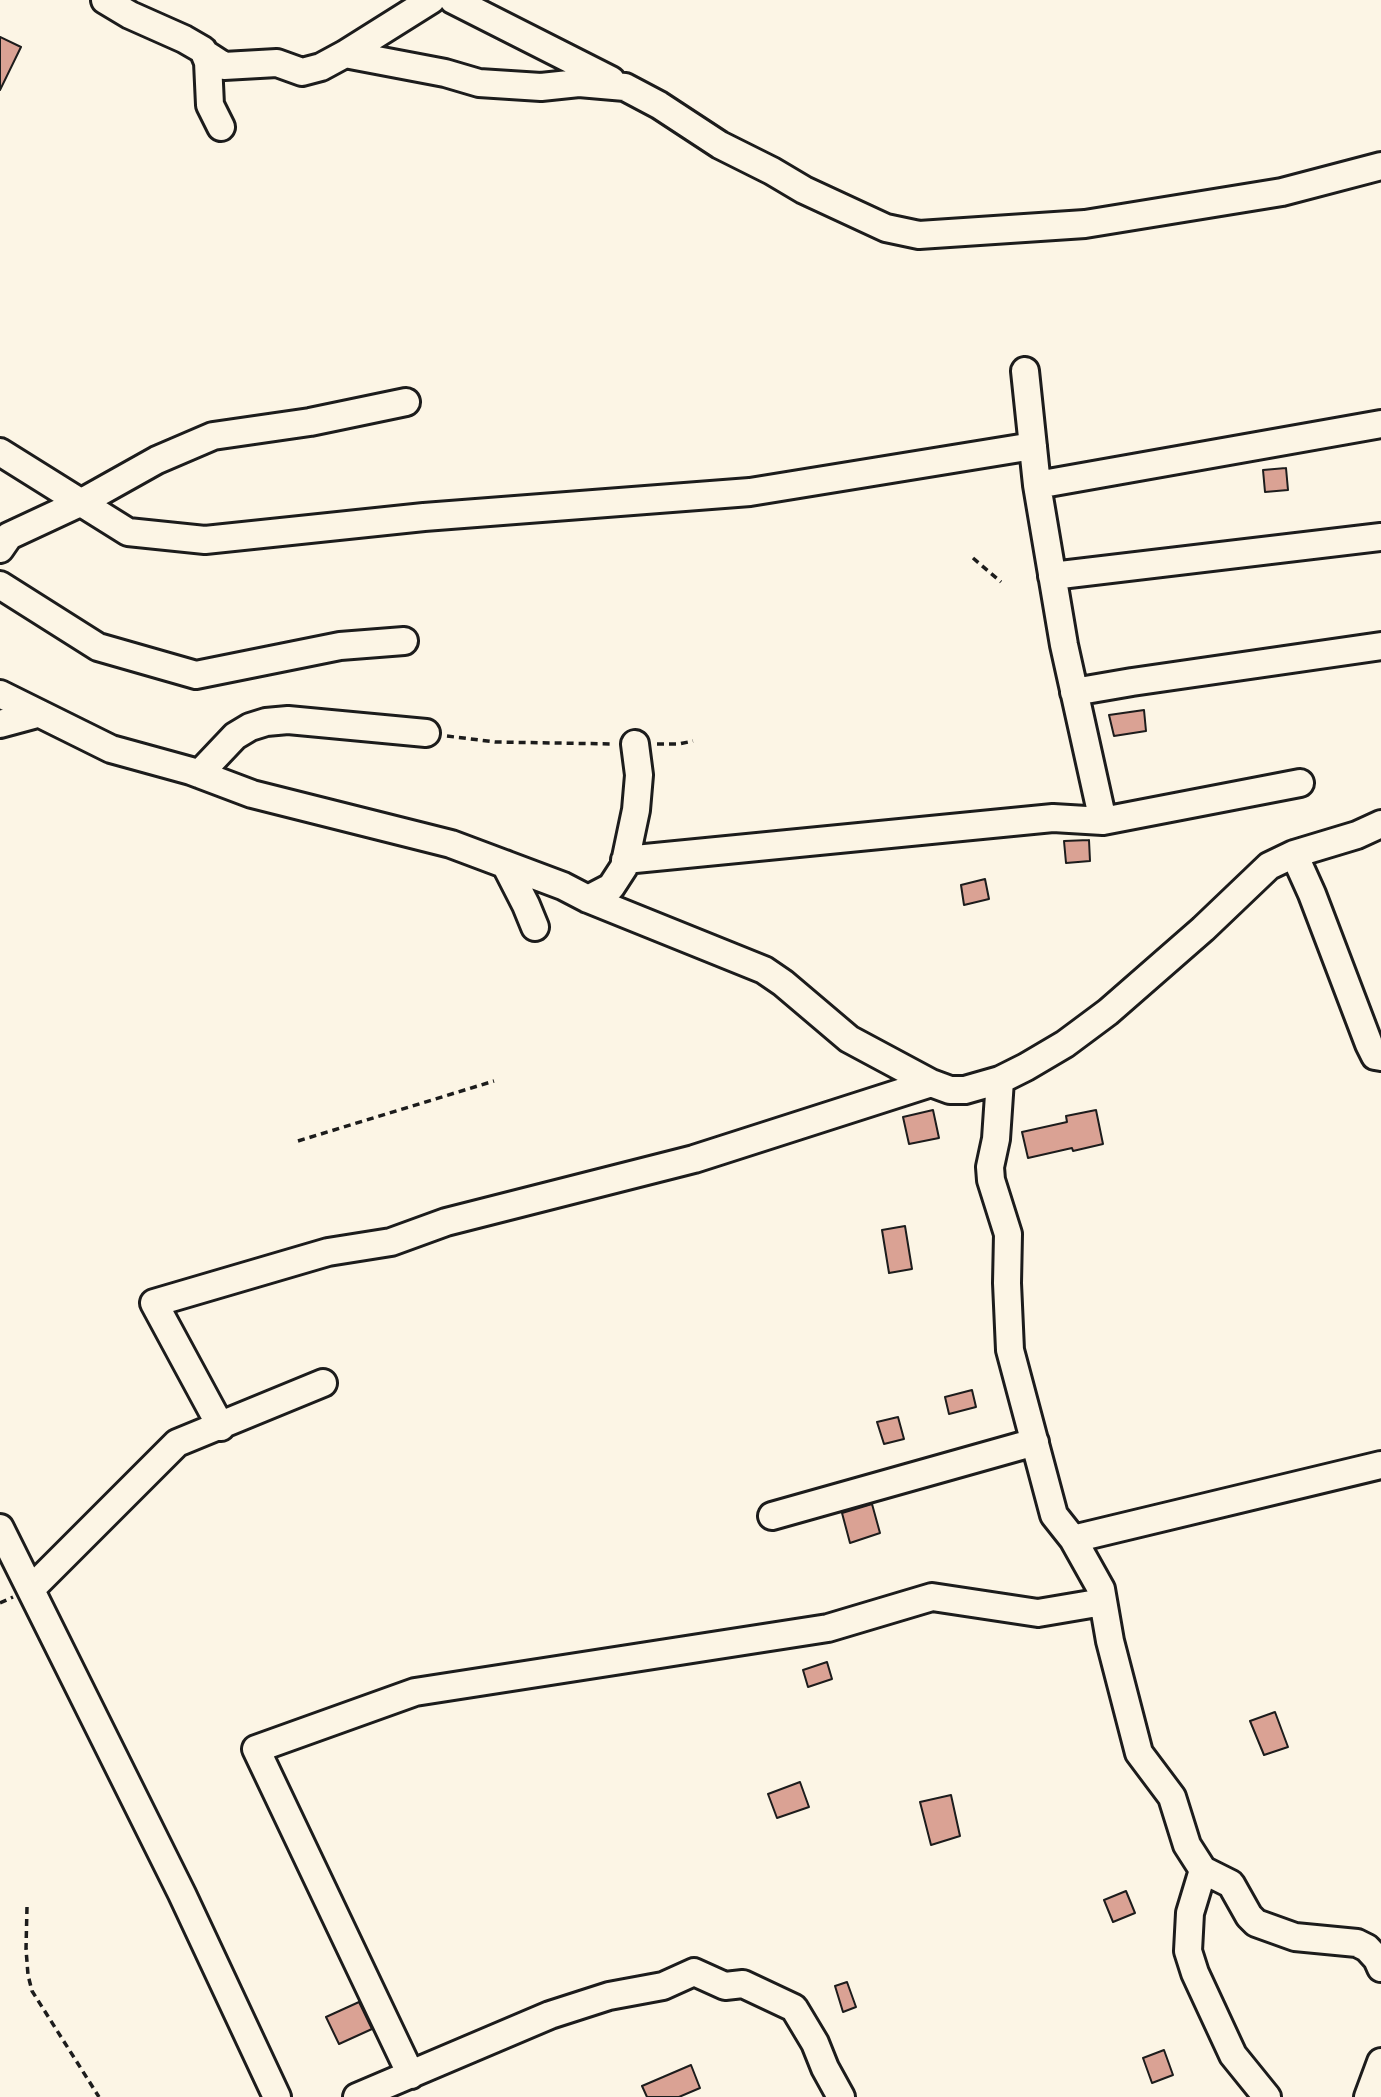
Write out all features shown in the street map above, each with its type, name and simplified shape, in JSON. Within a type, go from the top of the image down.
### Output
[{"type":"street","points":[[105,0],[130,15],[198,46],[224,66],[246,67],[277,63],[302,72],[312,71],[345,54],[431,0]]},
{"type":"street","points":[[453,0],[659,105],[720,145],[772,170],[804,190],[886,228],[919,235],[1086,224],[1282,192],[1381,166]]},
{"type":"street","points":[[345,54],[445,72],[465,80],[492,84],[541,87],[579,83],[625,87]]},
{"type":"street","points":[[207,55],[215,116],[221,86],[246,67]]},
{"type":"street","points":[[1025,371],[1037,485],[1052,576],[1074,692],[1103,821]]},
{"type":"street","points":[[0,549],[9,536],[82,502],[157,460],[213,436],[310,422],[406,402]]},
{"type":"street","points":[[1037,485],[1381,424]]},
{"type":"street","points":[[0,452],[128,532],[205,540],[424,517],[750,492],[1032,446]]},
{"type":"street","points":[[1052,576],[1381,537]]},
{"type":"street","points":[[0,585],[98,647],[196,675],[340,646],[404,641]]},
{"type":"street","points":[[1074,692],[1132,681],[1381,646]]},
{"type":"street","points":[[0,694],[111,749],[199,774],[252,794],[451,845],[564,886],[588,899],[764,970],[849,1039],[931,1083],[950,1090],[965,1090],[1000,1080],[1053,1051],[1108,1012],[1203,929],[1269,866],[1294,854],[1357,835],[1381,824]]},
{"type":"street","points":[[0,724],[37,713]]},
{"type":"street","points":[[199,774],[235,736],[266,722],[288,720],[426,733]]},
{"type":"street","points":[[588,899],[611,887],[624,867],[636,810],[639,775],[635,744]]},
{"type":"street","points":[[625,860],[1053,818],[1103,821],[1300,783]]},
{"type":"street","points":[[1294,854],[1369,1044],[1375,1056],[1381,1058]]},
{"type":"street","points":[[505,864],[535,926]]},
{"type":"street","points":[[1000,1080],[996,1139],[990,1167],[991,1180],[1008,1234],[1010,1350],[1054,1515],[1073,1539],[1096,1577],[1139,1753],[1172,1797],[1187,1845],[1203,1870],[1231,1884],[1249,1916],[1256,1923],[1295,1937],[1357,1943],[1367,1948],[1381,1968]]},
{"type":"street","points":[[221,1427],[154,1303],[328,1252],[391,1242],[446,1222],[694,1159],[931,1083]]},
{"type":"street","points":[[31,1589],[177,1444],[323,1383]]},
{"type":"street","points":[[772,1516],[1035,1442]]},
{"type":"street","points":[[1073,1539],[1381,1465]]},
{"type":"street","points":[[0,1528],[182,1894],[277,2097]]},
{"type":"street","points":[[411,2075],[256,1749],[415,1692],[828,1628],[932,1597],[1038,1613],[1103,1602]]},
{"type":"street","points":[[1203,1870],[1190,1913],[1188,1951],[1195,1973],[1233,2055],[1267,2097]]},
{"type":"street","points":[[357,2097],[550,2015],[610,1996],[663,1986],[694,1972],[725,1986],[743,1984],[794,2008],[815,2043],[841,2097]]},
{"type":"street","points":[[1373,2091],[1381,2062]]},
{"type":"path","points":[[973,558],[1001,582]]},
{"type":"path","points":[[426,733],[495,742],[680,744],[693,741]]},
{"type":"path","points":[[298,1141],[494,1081]]},
{"type":"path","points":[[27,1907],[27,1962],[32,1991],[99,2097]]},
{"type":"building","points":[[0,37],[21,47],[0,90]]},
{"type":"building","points":[[1286,468],[1288,490],[1265,492],[1263,470]]},
{"type":"building","points":[[1144,710],[1146,731],[1114,736],[1109,715]]},
{"type":"building","points":[[1089,840],[1090,861],[1066,863],[1064,841]]},
{"type":"building","points":[[985,879],[989,899],[964,905],[961,885]]},
{"type":"building","points":[[933,1110],[939,1138],[909,1144],[903,1117]]},
{"type":"building","points":[[1096,1110],[1103,1144],[1028,1158],[1022,1132],[1067,1122],[1066,1116]]},
{"type":"building","points":[[905,1226],[912,1269],[889,1273],[882,1230]]},
{"type":"building","points":[[972,1390],[976,1407],[949,1414],[945,1397]]},
{"type":"building","points":[[898,1417],[904,1439],[884,1444],[877,1422]]},
{"type":"building","points":[[872,1504],[880,1533],[850,1543],[842,1513]]},
{"type":"building","points":[[827,1662],[832,1679],[808,1687],[803,1670]]},
{"type":"building","points":[[1275,1712],[1288,1747],[1264,1755],[1250,1721]]},
{"type":"building","points":[[800,1782],[809,1807],[777,1818],[768,1794]]},
{"type":"building","points":[[951,1795],[960,1836],[931,1845],[920,1802]]},
{"type":"building","points":[[1126,1891],[1135,1913],[1113,1922],[1104,1900]]},
{"type":"building","points":[[847,1982],[856,2007],[843,2012],[835,1986]]},
{"type":"building","points":[[359,2002],[372,2029],[339,2044],[326,2017]]},
{"type":"building","points":[[1164,2050],[1173,2075],[1152,2083],[1143,2058]]},
{"type":"building","points":[[691,2065],[700,2088],[679,2097],[647,2097],[642,2086]]}]
